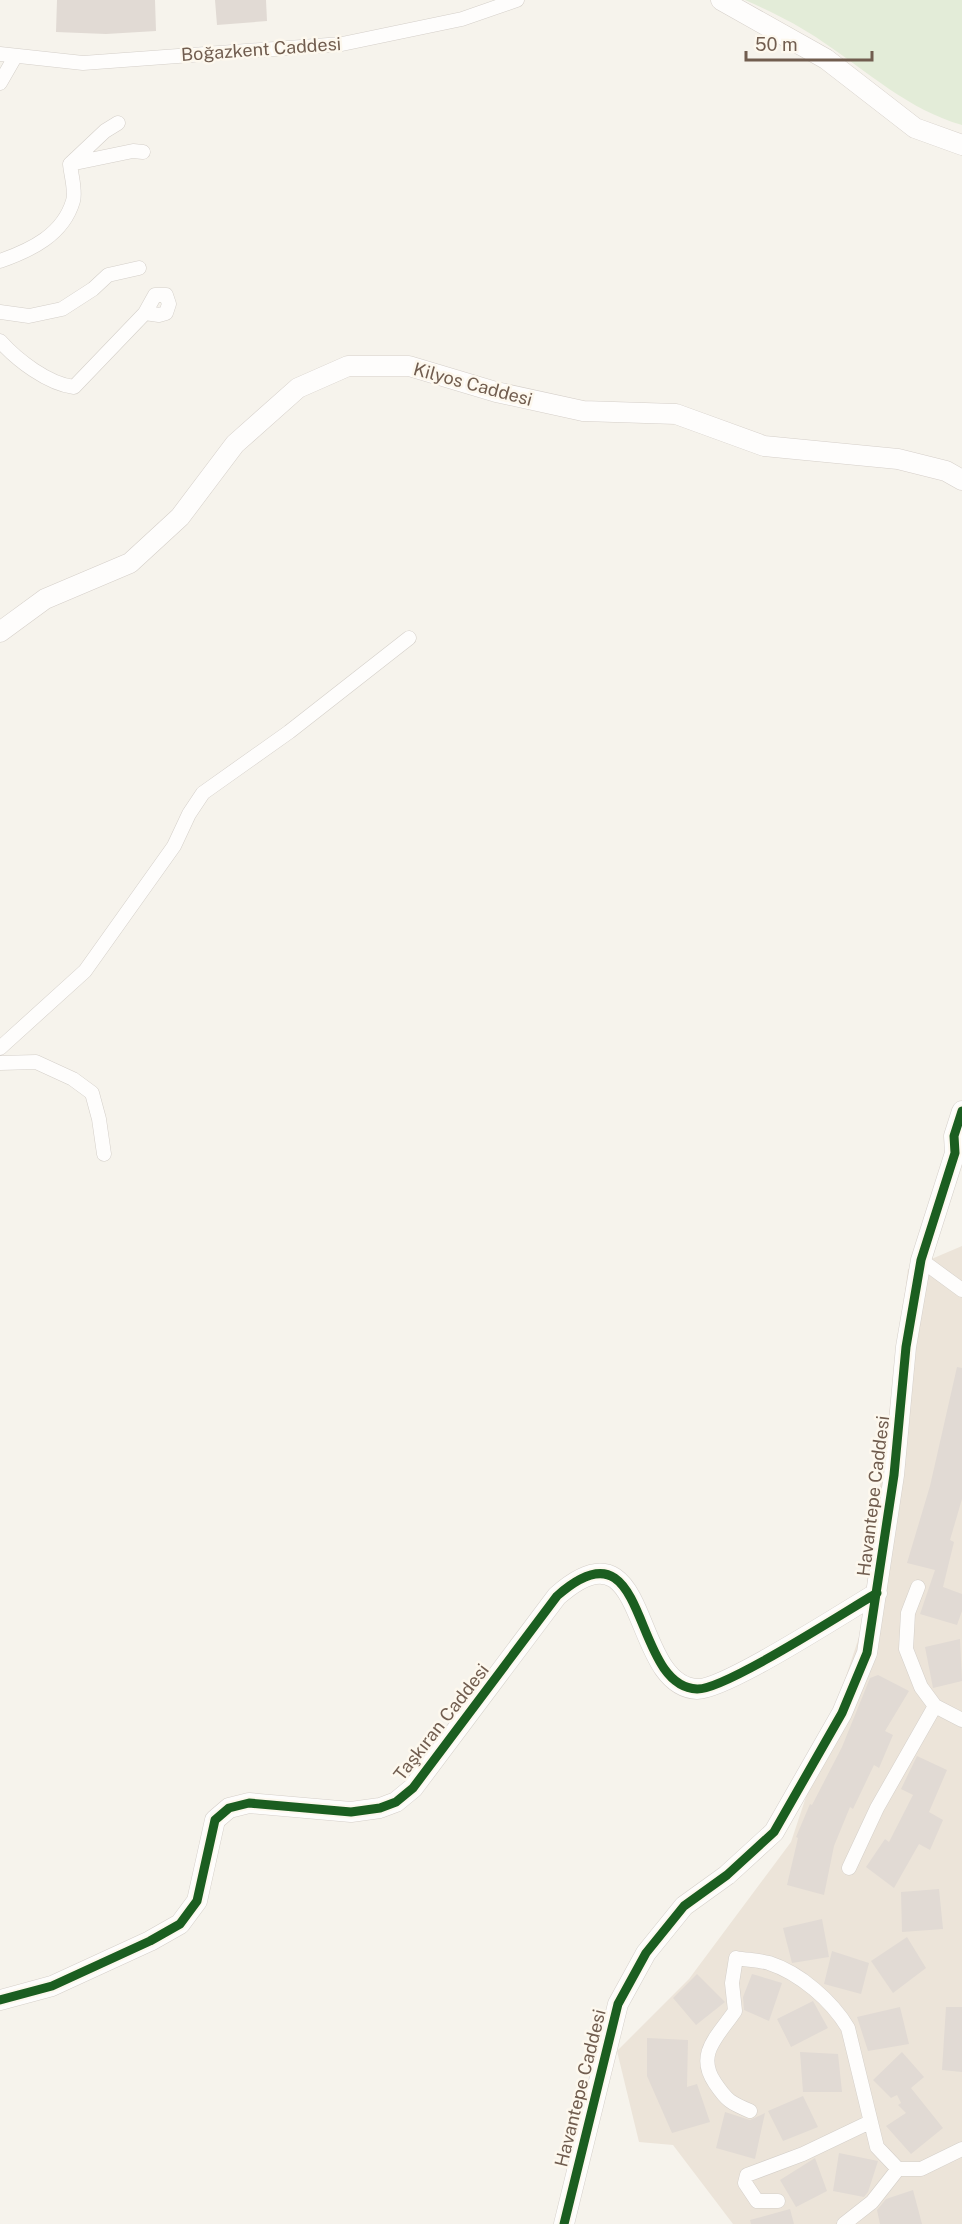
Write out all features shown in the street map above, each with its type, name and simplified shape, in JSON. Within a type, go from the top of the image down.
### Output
[{"type":"street","name":"Boğazkent Caddesi","points":[[0,54],[83,63],[342,44],[462,19],[517,0]]},
{"type":"street","points":[[721,0],[826,59],[915,128],[962,145]]},
{"type":"street","points":[[0,83],[15,57]]},
{"type":"street","points":[[70,164],[105,130],[118,123]]},
{"type":"street","points":[[70,164],[133,151],[143,152]]},
{"type":"street","points":[[0,261],[31,250],[60,226],[74,200],[70,164]]},
{"type":"street","points":[[0,312],[28,316],[62,309],[93,289],[108,275],[139,268]]},
{"type":"street","points":[[0,341],[10,352],[60,386],[74,387],[145,313]]},
{"type":"street","name":"Kilyos Caddesi","points":[[0,632],[45,599],[130,563],[180,517],[243,437],[298,388],[348,366],[409,366],[496,392],[584,411],[676,414],[764,446],[898,459],[946,471],[962,480]]},
{"type":"street","points":[[0,1048],[85,971],[174,846],[189,814],[203,792],[289,732],[409,638]]},
{"type":"street","points":[[0,1063],[36,1062],[74,1079],[92,1093],[99,1119],[104,1154]]},
{"type":"street","name":"Havantepe Caddesi","points":[[564,2224],[618,2004],[646,1953],[684,1906],[727,1875],[774,1832],[842,1713],[867,1653],[894,1475],[906,1347],[921,1260],[959,1151],[954,1136],[962,1111]]},
{"type":"street","points":[[921,1260],[962,1290]]},
{"type":"street","name":"Taşkıran Caddesi","points":[[0,2000],[52,1986],[180,1923],[196,1901],[215,1820],[229,1808],[249,1803],[351,1812],[380,1808],[396,1802],[412,1788],[557,1596],[574,1581],[602,1574],[615,1577],[627,1590],[658,1661],[679,1685],[698,1689],[722,1682],[756,1664],[877,1593]]},
{"type":"street","points":[[918,1587],[908,1613],[906,1649],[921,1687],[936,1706],[962,1720]]},
{"type":"street","points":[[849,1868],[877,1808],[936,1706]]},
{"type":"street","points":[[750,2112],[728,2102],[706,2070],[707,2052],[735,2011],[732,1983],[736,1958],[769,1964],[804,1983],[838,2011],[848,2028],[877,2147],[898,2169],[921,2169],[962,2149]]},
{"type":"street","points":[[778,2201],[757,2201],[745,2183],[747,2175],[803,2154],[870,2122]]},
{"type":"street","points":[[844,2224],[872,2202],[898,2169]]},
{"type":"shaded area","points":[[962,1246],[962,2224],[733,2224],[673,2145],[639,2142],[617,2051],[689,1979],[791,1842],[861,1631],[908,1269]]},
{"type":"green space","points":[[745,0],[962,0],[962,125],[924,110],[804,30]]},
{"type":"building","points":[[57,0],[155,0],[156,31],[106,34],[56,32]]},
{"type":"building","points":[[215,0],[266,0],[267,21],[217,25]]},
{"type":"building","points":[[957,1367],[962,1368],[962,1499],[950,1540],[954,1542],[943,1587],[962,1594],[962,1611],[957,1625],[920,1614],[935,1570],[907,1563],[930,1486]]},
{"type":"building","points":[[960,1639],[962,1681],[933,1688],[925,1647]]},
{"type":"building","points":[[878,1675],[909,1691],[885,1731],[893,1735],[879,1768],[874,1765],[853,1809],[850,1807],[834,1846],[824,1895],[787,1885],[798,1838],[796,1837],[810,1804],[812,1805],[842,1747],[870,1678]]},
{"type":"building","points":[[917,1756],[947,1770],[929,1812],[943,1820],[930,1850],[919,1844],[894,1888],[866,1867],[885,1839],[889,1842],[913,1795],[901,1789]]},
{"type":"building","points":[[939,1889],[943,1929],[902,1932],[901,1892]]},
{"type":"building","points":[[822,1919],[829,1957],[792,1963],[783,1928]]},
{"type":"building","points":[[907,1937],[926,1968],[893,1993],[871,1961]]},
{"type":"building","points":[[832,1951],[869,1963],[861,1994],[824,1984]]},
{"type":"building","points":[[697,1974],[725,2002],[696,2025],[673,1998]]},
{"type":"building","points":[[752,1974],[782,1983],[769,2021],[744,2010],[743,1997]]},
{"type":"building","points":[[813,2001],[828,2028],[791,2047],[777,2019]]},
{"type":"building","points":[[900,2007],[909,2044],[868,2051],[857,2017]]},
{"type":"building","points":[[946,2007],[962,2007],[962,2072],[942,2070]]},
{"type":"building","points":[[647,2038],[688,2040],[687,2087],[697,2084],[710,2122],[672,2133],[647,2076]]},
{"type":"building","points":[[800,2052],[838,2054],[842,2092],[803,2092]]},
{"type":"building","points":[[902,2052],[924,2077],[911,2088],[943,2128],[911,2154],[886,2126],[906,2113],[898,2105],[901,2103],[897,2095],[891,2098],[873,2080]]},
{"type":"building","points":[[803,2096],[818,2127],[783,2141],[768,2111]]},
{"type":"building","points":[[725,2112],[750,2120],[765,2113],[755,2159],[716,2148]]},
{"type":"building","points":[[839,2153],[878,2161],[868,2192],[864,2197],[833,2191]]},
{"type":"building","points":[[815,2158],[827,2191],[796,2207],[780,2180]]},
{"type":"building","points":[[913,2190],[922,2224],[880,2224],[877,2210],[886,2199]]},
{"type":"building","points":[[790,2209],[794,2224],[751,2224],[750,2220]]},
{"type":"cycle path","points":[[564,2224],[618,2004],[646,1953],[684,1906],[727,1875],[774,1832],[842,1713],[867,1653],[894,1475],[906,1347],[921,1260],[955,1153],[954,1136],[962,1111]]},
{"type":"cycle path","points":[[0,2000],[52,1986],[150,1941],[180,1924],[197,1901],[215,1820],[229,1808],[249,1803],[351,1812],[380,1808],[396,1802],[413,1788],[557,1596],[587,1576],[609,1575],[625,1588],[660,1662],[675,1681],[697,1689],[712,1686],[758,1664],[877,1593]]}]
